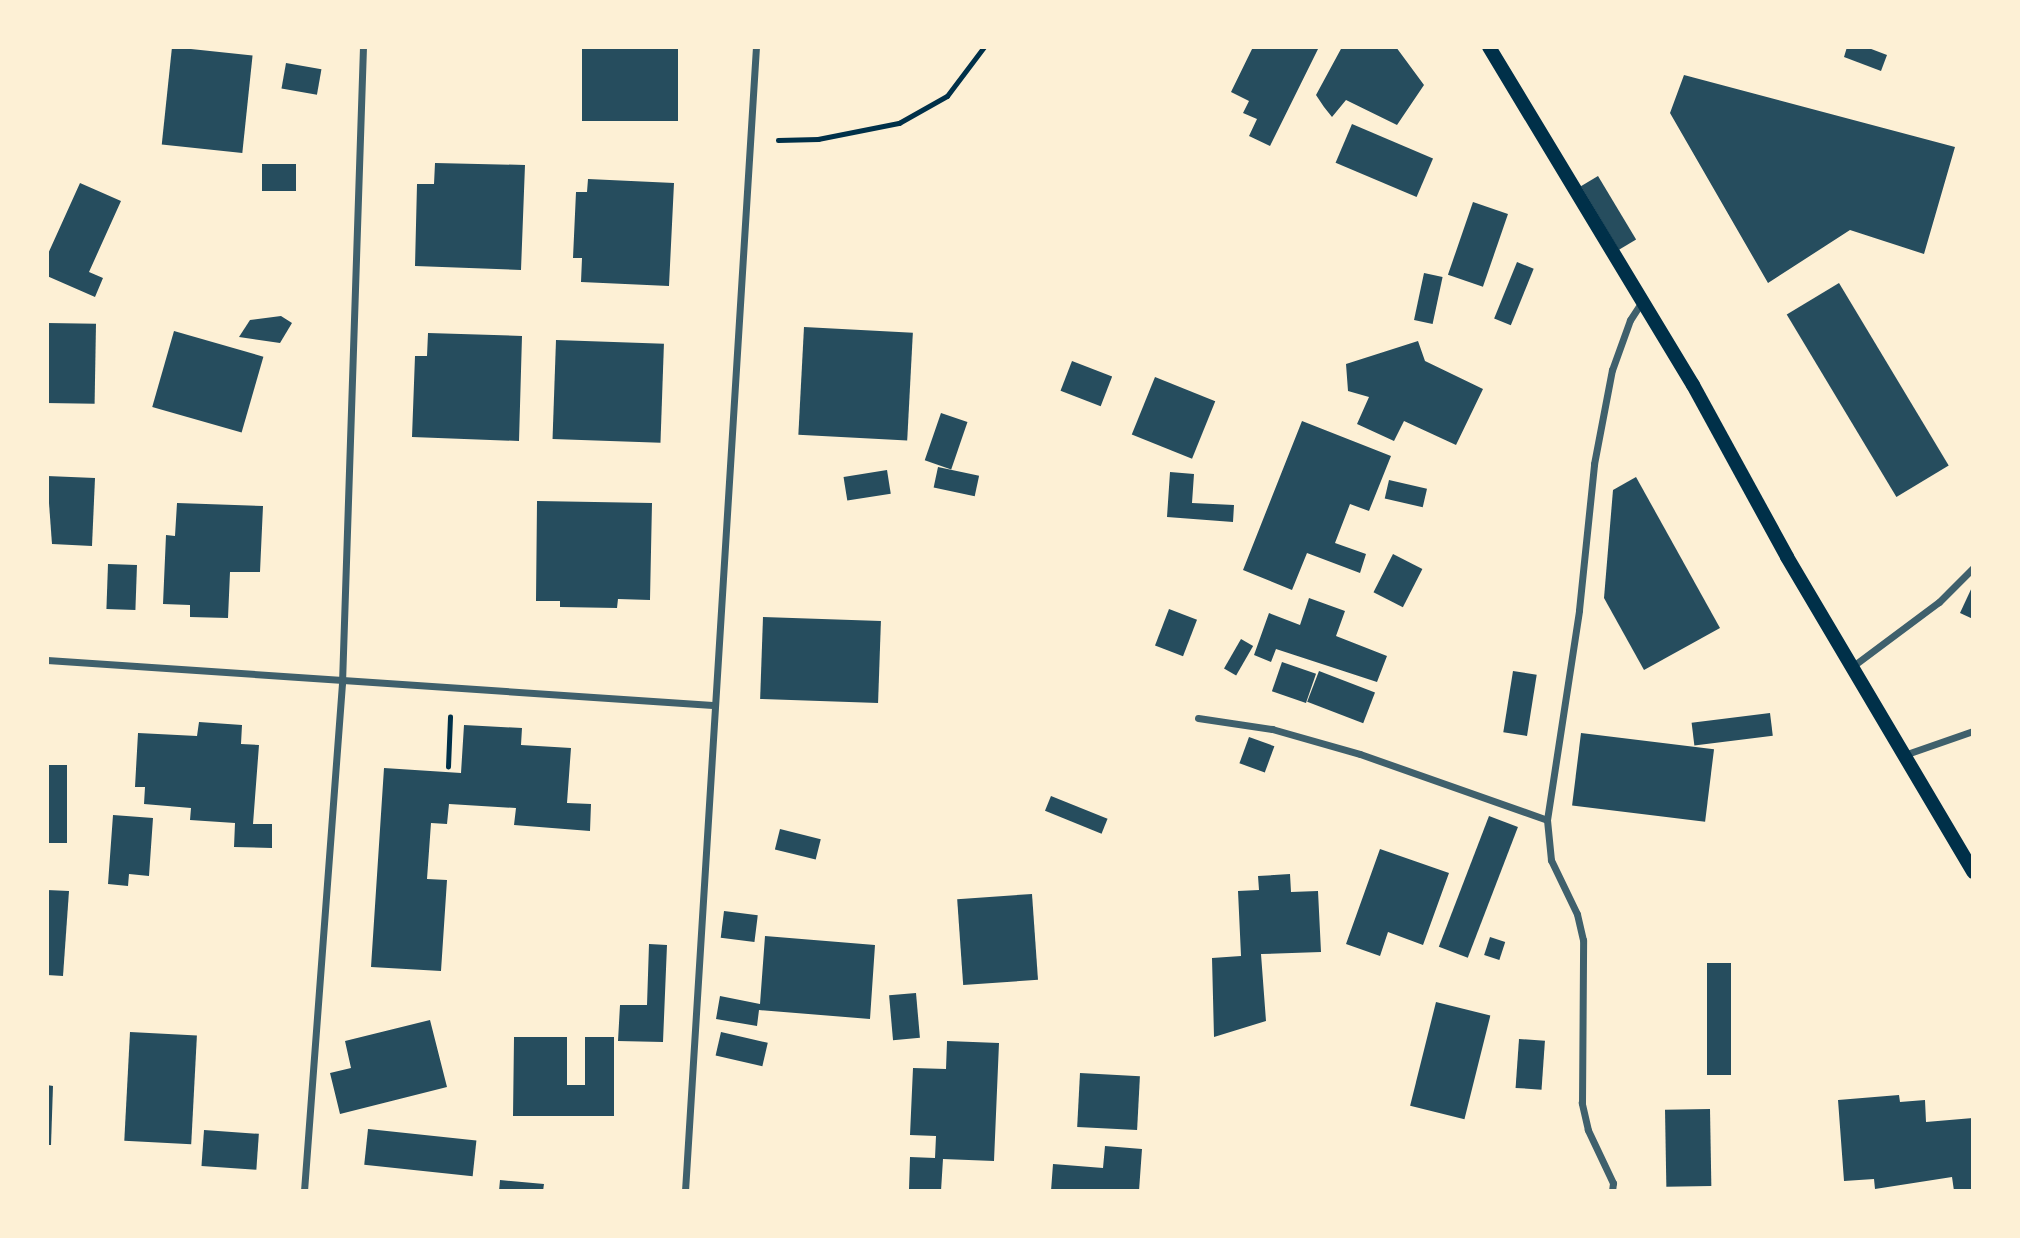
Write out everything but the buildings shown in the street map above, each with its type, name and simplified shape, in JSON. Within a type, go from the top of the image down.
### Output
[{"type":"main road","points":[[1489,47],[1643,300],[1973,872]]},
{"type":"street","points":[[304,1191],[342,683],[363,47]]},
{"type":"street","points":[[685,1191],[712,705],[756,47]]},
{"type":"street","points":[[1612,1191],[1613,1183],[1588,1130],[1582,1103],[1583,940],[1577,914],[1551,860],[1547,820],[1579,610],[1594,464],[1612,370],[1630,320],[1643,300]]},
{"type":"street","points":[[1853,666],[1939,602],[1973,568]]},
{"type":"street","points":[[47,660],[342,683],[712,705]]},
{"type":"street","points":[[1198,719],[1272,730],[1360,754],[1547,820]]},
{"type":"street","points":[[1905,755],[1962,731],[1973,731]]},
{"type":"path","points":[[750,141],[818,139],[899,122],[947,96],[984,47]]},
{"type":"path","points":[[448,767],[452,688]]}]
